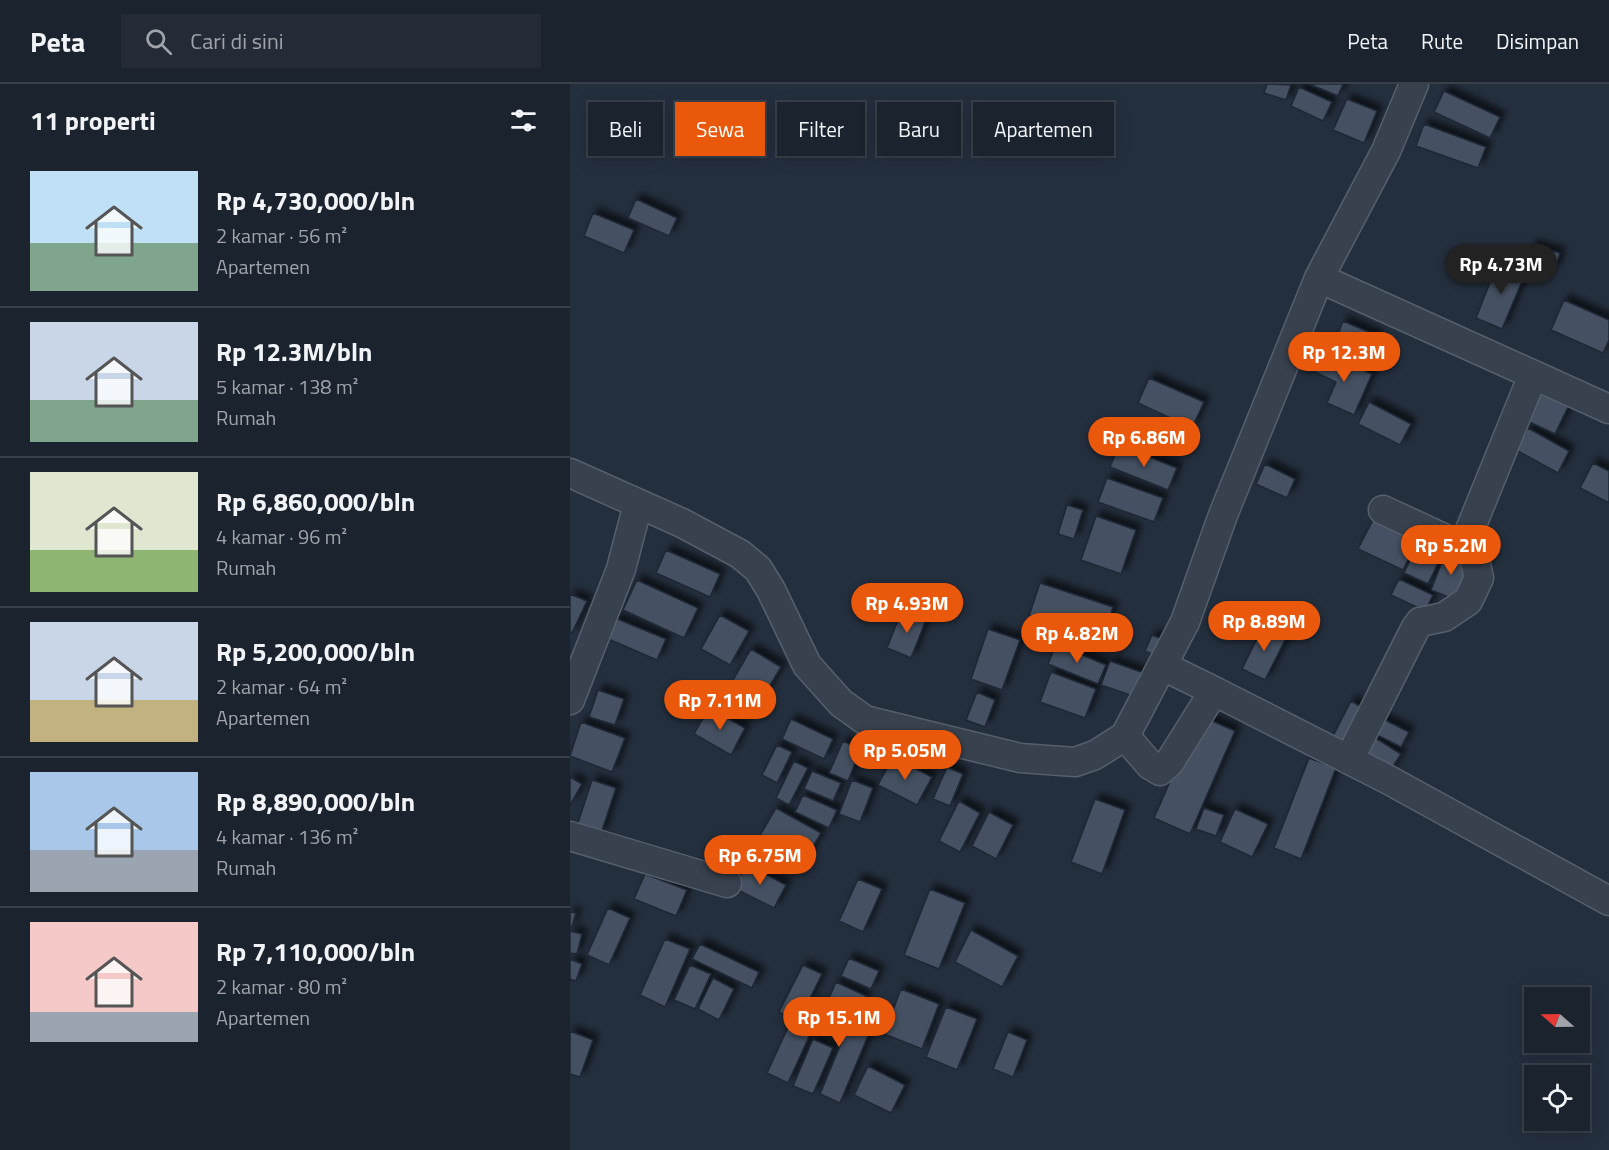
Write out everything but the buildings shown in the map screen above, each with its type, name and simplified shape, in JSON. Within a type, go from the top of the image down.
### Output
[{"type":"street","points":[[570,473],[682,523],[740,554],[758,569],[807,665],[841,703],[865,720],[985,751],[1050,760],[1075,762],[1109,748],[1125,736],[1185,622],[1223,515],[1319,278],[1386,151],[1414,84]]},
{"type":"street","points":[[1319,278],[1609,409]]},
{"type":"street","points":[[1463,547],[1533,375]]},
{"type":"street","points":[[570,700],[621,569],[638,504]]},
{"type":"street","points":[[1349,760],[1415,629],[1420,622],[1444,617],[1468,601],[1478,573],[1473,552],[1383,510]]},
{"type":"street","points":[[1163,666],[1503,841],[1609,901]]},
{"type":"street","points":[[1125,736],[1150,765],[1160,771],[1169,763],[1214,691]]},
{"type":"street","points":[[570,836],[727,883]]}]
